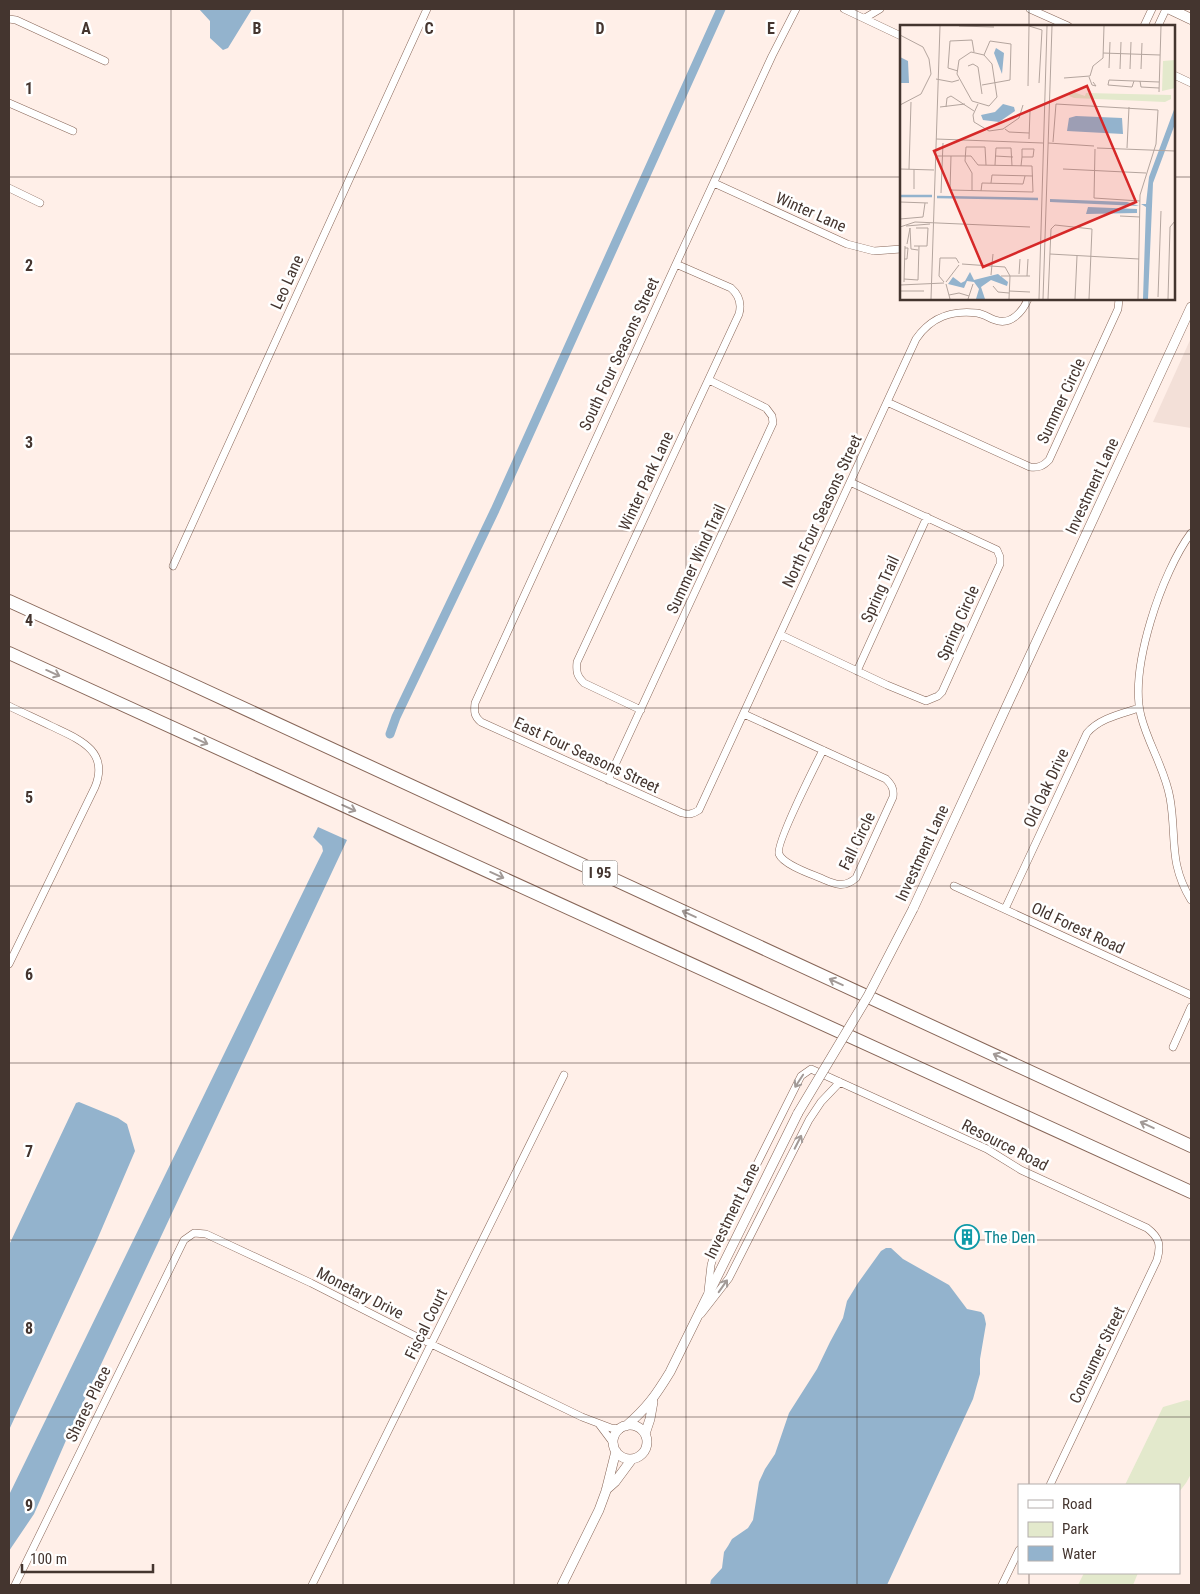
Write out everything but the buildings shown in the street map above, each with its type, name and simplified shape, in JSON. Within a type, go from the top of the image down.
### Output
[{"type":"highway","name":"I 95","points":[[9,602],[185,681],[1191,1146]]},
{"type":"highway","points":[[9,653],[1191,1192]]},
{"type":"main road","points":[[1168,9],[1191,18]]},
{"type":"street","name":"Leo Lane","points":[[172,566],[427,9]]},
{"type":"street","name":"South Four Seasons Street","points":[[474,712],[475,703],[676,264],[796,9]]},
{"type":"street","points":[[844,9],[900,36]]},
{"type":"street","points":[[865,18],[866,9]]},
{"type":"street","points":[[865,18],[880,9]]},
{"type":"street","points":[[1030,9],[1066,25]]},
{"type":"street","points":[[1144,25],[1152,9]]},
{"type":"street","points":[[1159,25],[1168,9]]},
{"type":"street","points":[[9,19],[16,20],[105,61]]},
{"type":"street","points":[[1175,75],[1191,83]]},
{"type":"street","points":[[9,103],[73,131]]},
{"type":"street","name":"Winter Lane","points":[[714,182],[847,244],[874,251],[900,249]]},
{"type":"street","points":[[9,188],[40,203]]},
{"type":"street","name":"Winter Park Lane","points":[[641,710],[584,683],[576,672],[577,662],[739,314],[740,301],[731,288],[676,264]]},
{"type":"street","name":"North Four Seasons Street","points":[[694,814],[699,810],[703,802],[916,339],[930,323],[948,313],[978,313],[996,320],[1009,320],[1022,310],[1027,300]]},
{"type":"street","name":"Summer Circle","points":[[887,402],[1030,468],[1043,466],[1049,460],[1075,405],[1118,309],[1119,300]]},
{"type":"street","name":"Investment Lane","points":[[623,1428],[640,1414],[653,1399],[670,1372],[798,1113],[868,996],[913,909],[1191,307]]},
{"type":"street","name":"Summer Wind Trail","points":[[608,780],[773,422],[772,416],[766,408],[708,380]]},
{"type":"street","name":"Spring Circle","points":[[780,635],[926,701],[932,700],[942,692],[970,632],[1000,564],[1000,558],[996,550],[850,482]]},
{"type":"street","name":"Spring Trail","points":[[857,671],[928,518]]},
{"type":"street","points":[[1191,534],[1174,562],[1155,608],[1139,676],[1139,708],[1145,731],[1167,785],[1172,810],[1175,860],[1184,887],[1191,900]]},
{"type":"street","points":[[9,706],[86,743],[92,750],[99,768],[98,781],[9,964]]},
{"type":"street","name":"Old Oak Drive","points":[[1005,909],[1087,733],[1102,721],[1139,708]]},
{"type":"street","name":"East Four Seasons Street","points":[[474,712],[476,718],[481,722],[682,813],[694,814]]},
{"type":"street","name":"Fall Circle","points":[[744,714],[823,750],[886,779],[892,785],[893,797],[856,878],[844,886],[786,862],[780,857],[778,850],[783,835],[823,750]]},
{"type":"street","name":"Old Forest Road","points":[[954,886],[1191,995]]},
{"type":"street","points":[[1173,1047],[1191,1007]]},
{"type":"street","name":"Resource Road","points":[[707,1297],[717,1244],[801,1076],[811,1069],[987,1149],[1021,1170],[1147,1228],[1155,1234]]},
{"type":"street","name":"Fiscal Court","points":[[312,1585],[564,1074]]},
{"type":"street","points":[[693,1324],[729,1278],[809,1120],[821,1102],[840,1082]]},
{"type":"street","name":"Monetary Drive","points":[[188,1236],[194,1233],[206,1234],[311,1283],[582,1417],[611,1428],[623,1428]]},
{"type":"street","name":"Consumer Street","points":[[1050,1484],[1157,1260],[1160,1247],[1155,1234]]},
{"type":"street","name":"Shares Place","points":[[15,1585],[184,1240],[188,1236]]},
{"type":"street","name":"Investment Lane","points":[[645,1434],[650,1419],[653,1399]]},
{"type":"street","name":"Monetary Drive","points":[[599,1424],[615,1447]]},
{"type":"street","points":[[562,1585],[599,1510],[606,1490],[615,1447],[614,1439],[623,1428],[637,1426],[645,1434],[646,1448],[640,1456],[632,1459],[615,1482],[606,1490]]},
{"type":"street","points":[[615,1447],[623,1457],[632,1459]]},
{"type":"street","points":[[1002,1585],[1018,1552]]},
{"type":"shaded area","points":[[1191,338],[1191,428],[1153,422]]},
{"type":"green space","points":[[1187,1400],[1191,1401],[1191,1474],[1180,1491],[1180,1484],[1125,1484],[1163,1407]]},
{"type":"green space","points":[[1084,1574],[1138,1574],[1133,1585],[1078,1585]]},
{"type":"water","points":[[199,9],[252,9],[228,48],[223,50],[210,38],[210,21]]},
{"type":"water","points":[[318,827],[347,840],[74,1422],[34,1514],[9,1551],[9,1495],[323,851],[322,846],[313,837]]},
{"type":"water","points":[[79,1102],[118,1118],[127,1124],[135,1151],[97,1240],[9,1430],[9,1245],[76,1103]]},
{"type":"water","points":[[891,1248],[903,1259],[949,1285],[967,1309],[981,1312],[984,1315],[986,1324],[980,1359],[980,1374],[973,1399],[887,1585],[710,1585],[711,1580],[722,1568],[724,1552],[732,1539],[748,1528],[753,1520],[759,1482],[775,1454],[789,1413],[817,1369],[843,1318],[847,1301],[881,1251]]},
{"type":"waterway","points":[[390,734],[396,717],[495,510],[721,9]]},
{"type":"place","name":"The Den","points":[[967,1237]]}]
